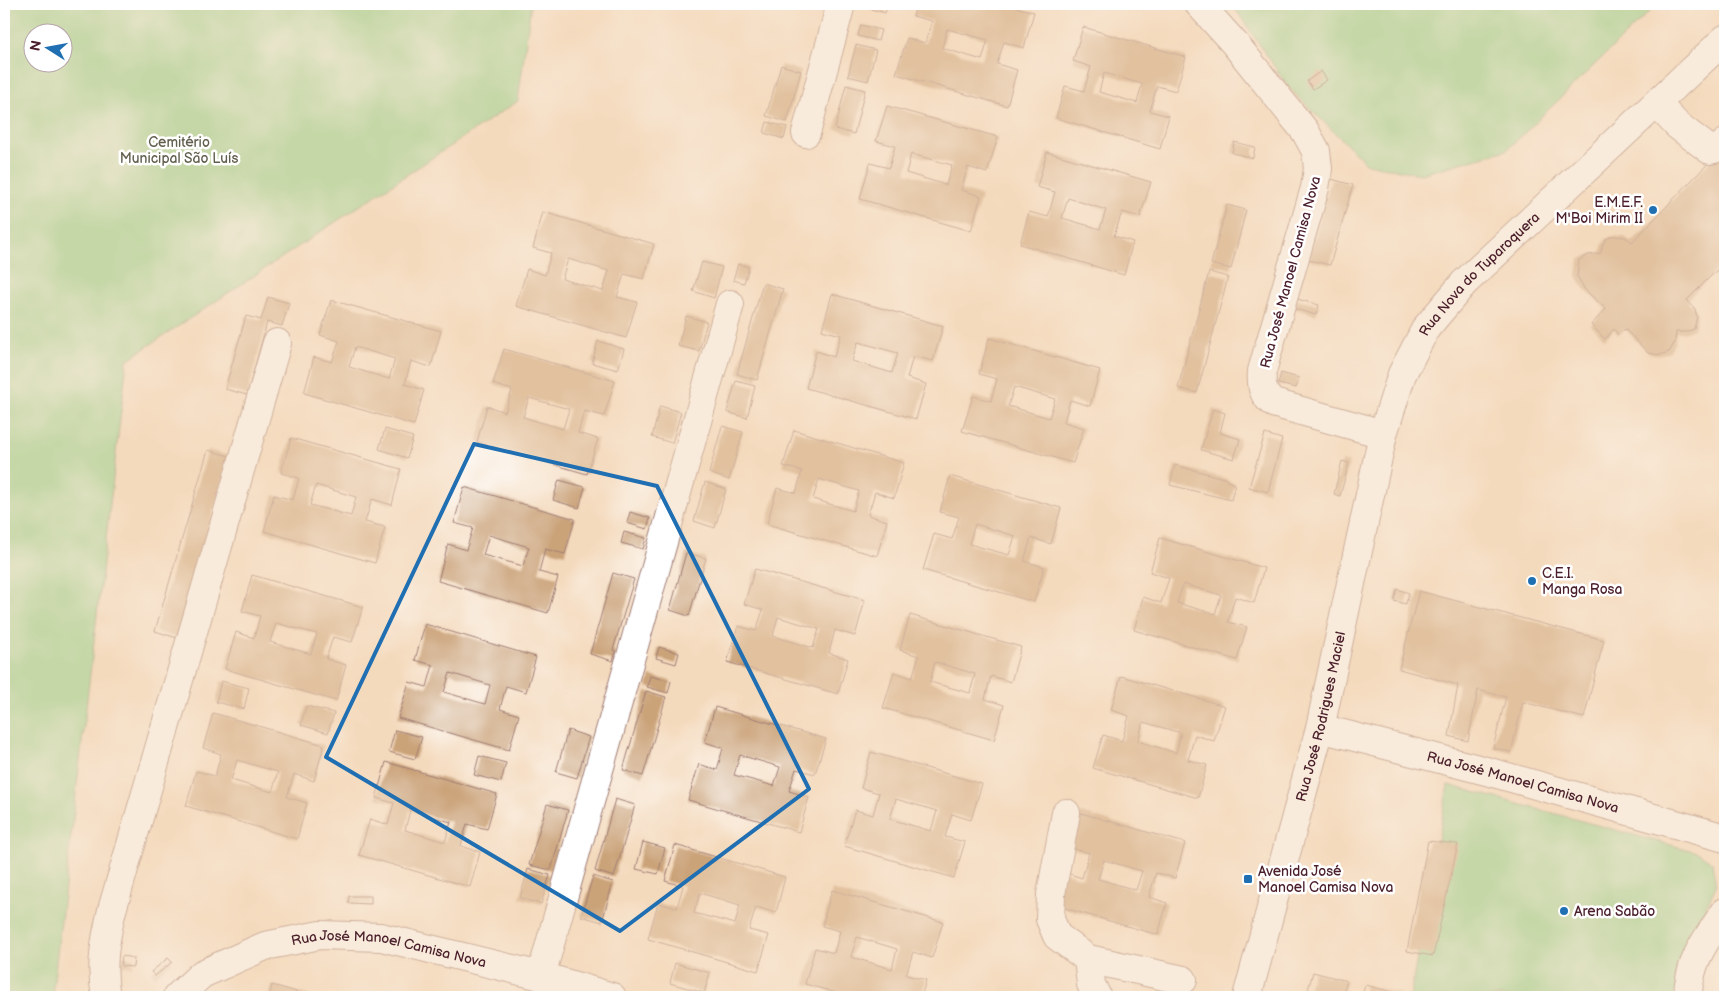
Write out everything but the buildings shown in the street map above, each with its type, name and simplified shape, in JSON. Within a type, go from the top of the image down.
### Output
[{"type":"street","points":[[806,133],[841,4]]},
{"type":"street","name":"Rua José Manoel Camisa Nova","points":[[1199,4],[1305,131],[1316,151],[1318,169],[1315,188],[1262,371],[1261,384],[1264,396],[1273,403],[1383,434]]},
{"type":"street","name":"Rua Nova do Tuparoquera","points":[[1383,434],[1402,374],[1426,328],[1464,283],[1725,39]]},
{"type":"street","points":[[1656,104],[1677,125],[1710,150],[1722,147],[1725,143]]},
{"type":"street","points":[[540,976],[730,304]]},
{"type":"street","points":[[106,997],[103,951],[112,910],[276,343]]},
{"type":"street","name":"Rua José Rodrigues Maciel","points":[[1246,995],[1320,728],[1383,434]]},
{"type":"street","name":"Rua José Manoel Camisa Nova","points":[[1320,728],[1490,772],[1725,838]]},
{"type":"street","points":[[1066,812],[1051,894],[1050,919],[1057,936],[1088,959],[1183,980]]},
{"type":"street","points":[[1688,997],[1688,988],[1695,958],[1725,912]]},
{"type":"street","name":"Rua José Manoel Camisa Nova","points":[[177,997],[202,974],[265,946],[320,935],[382,937],[540,976],[612,997]]},
{"type":"street","points":[[1088,959],[1091,984],[1097,997]]},
{"type":"highlighted area","points":[[474,444],[657,486],[809,789],[620,931],[326,757]]},
{"type":"green space","name":"Cemitério Municipal São Luís","points":[[4,4],[531,4],[518,101],[127,360],[52,997],[4,997]]},
{"type":"green space","points":[[1232,4],[1657,4],[1507,150],[1421,174],[1367,164],[1289,88]]},
{"type":"green space","name":"Arena Sabão","points":[[1448,785],[1697,852],[1712,862],[1716,886],[1691,937],[1679,997],[1410,997]]},
{"type":"place","name":"E.M.E.F. M'Boi Mirim II","points":[[1653,210]]},
{"type":"place","name":"C.E.I. Manga Rosa","points":[[1532,581]]},
{"type":"place","name":"Avenida José Manoel Camisa Nova","points":[[1248,879]]},
{"type":"place","name":"Arena Sabão","points":[[1564,911]]}]
